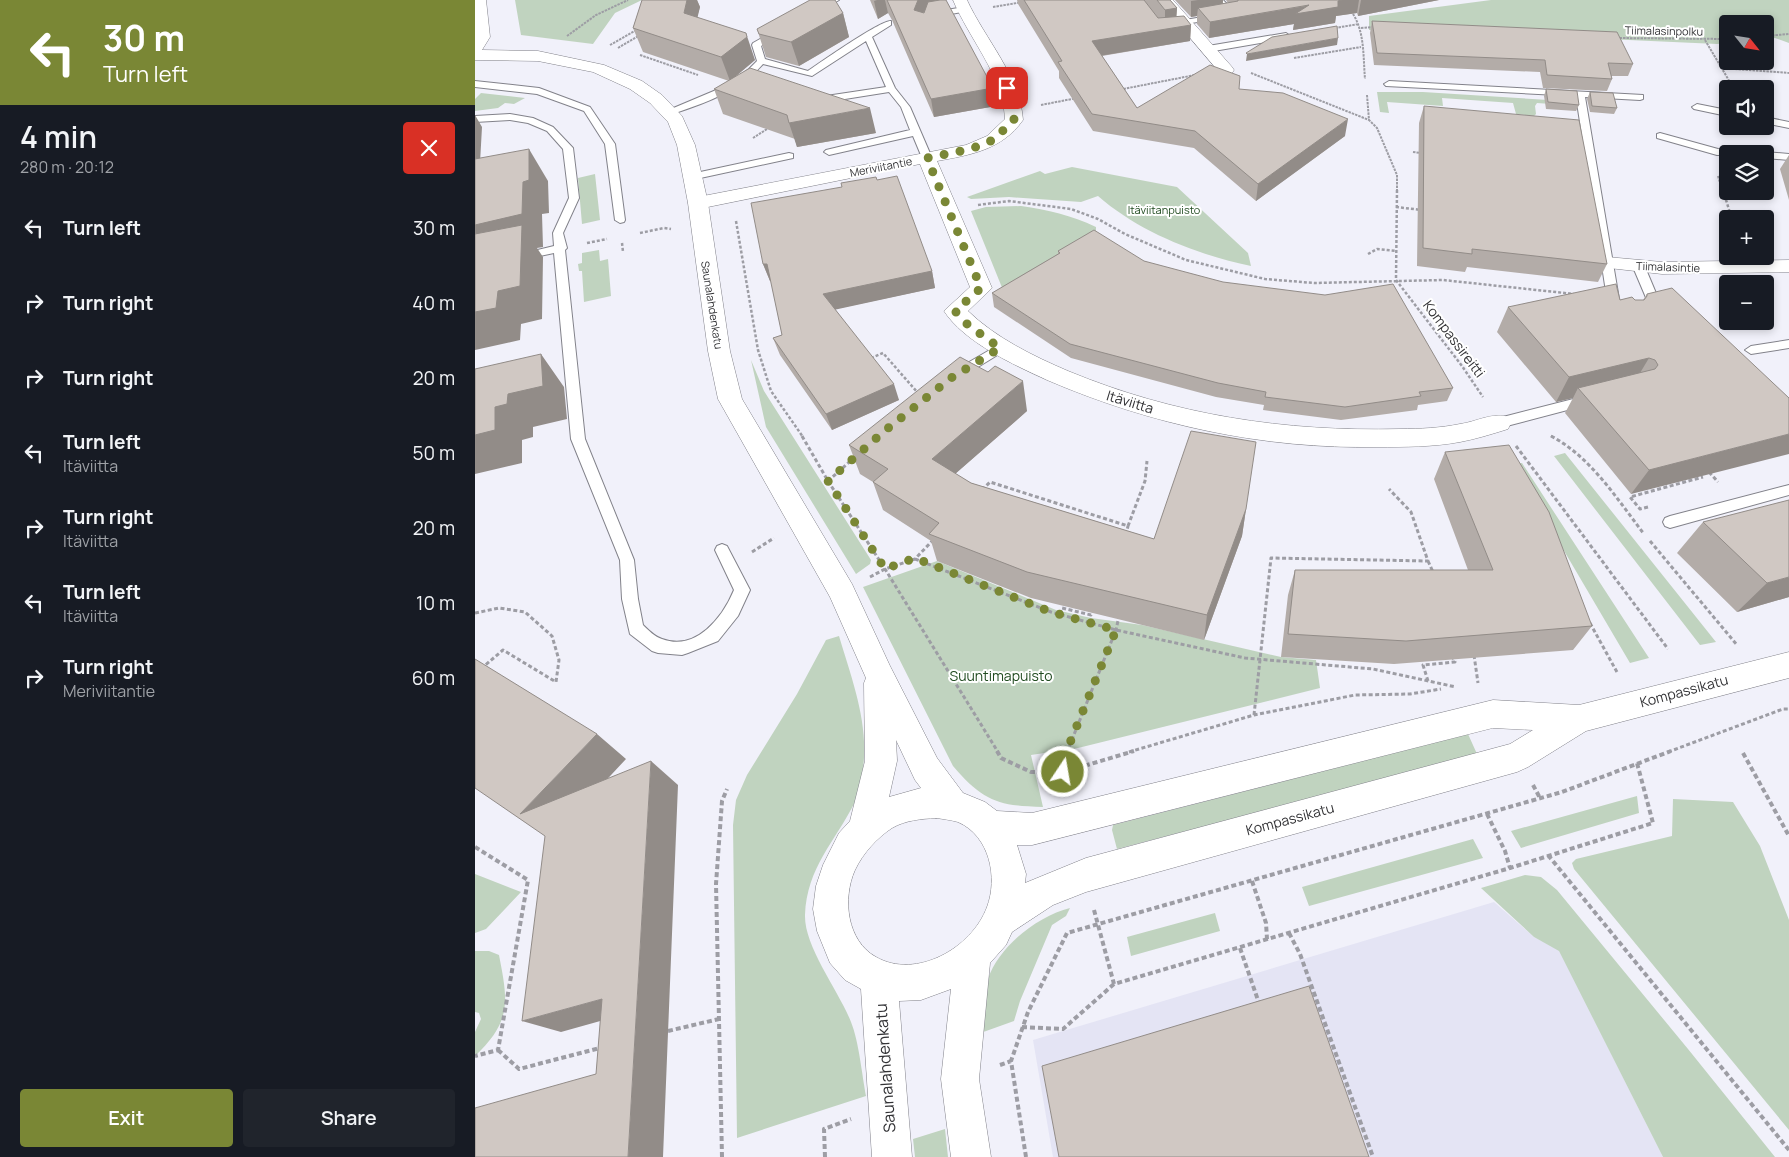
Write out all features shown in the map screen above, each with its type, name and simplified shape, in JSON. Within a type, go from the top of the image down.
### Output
[{"type":"street","points":[[475,49],[482,37],[479,0]]},
{"type":"street","points":[[1165,0],[1226,70]]},
{"type":"street","name":"Meriviitantie","points":[[698,203],[971,149],[993,140],[1014,120],[1013,103],[1000,74],[962,5]]},
{"type":"street","name":"Saunalahdenkatu","points":[[475,54],[538,56],[598,68],[636,85],[656,99],[676,120],[685,145],[698,203],[719,350],[730,399],[841,592],[925,769],[953,805]]},
{"type":"street","name":"Itäviitta","points":[[927,158],[981,288],[955,311],[968,325],[1000,348],[1072,382],[1116,398],[1218,425],[1324,437],[1377,439],[1503,429]]},
{"type":"street","name":"Tiimalasintie","points":[[1607,263],[1639,267],[1695,268],[1789,266]]},
{"type":"street","name":"Kompassikatu","points":[[1001,919],[1041,894],[1086,875],[1517,757],[1579,719],[1789,665]]},
{"type":"street","name":"Saunalahdenkatu","points":[[865,828],[881,761],[879,674]]},
{"type":"street","name":"Kompassikatu","points":[[990,827],[1032,829],[1493,714],[1579,719]]},
{"type":"street","points":[[936,802],[953,805],[979,817],[990,827],[1000,842],[1007,860],[1009,879],[1007,899],[1001,919],[989,940],[973,958],[955,970],[917,983],[897,983],[879,979],[859,968],[844,952],[834,932],[830,911],[831,888],[838,866],[850,846],[865,828],[881,816],[899,808],[917,803],[936,802]]},
{"type":"street","points":[[971,1157],[960,1079],[973,958]]},
{"type":"street","name":"Saunalahdenkatu","points":[[879,979],[892,1157]]},
{"type":"lane","points":[[761,61],[756,45],[835,0]]},
{"type":"lane","points":[[1138,0],[1163,31],[1232,14],[1219,0]]},
{"type":"lane","points":[[923,27],[926,16],[962,5]]},
{"type":"lane","points":[[761,61],[809,74],[888,23]]},
{"type":"lane","points":[[1208,49],[1334,28]]},
{"type":"lane","points":[[867,35],[891,89],[905,107],[927,158]]},
{"type":"lane","points":[[669,112],[708,98],[728,87],[747,76],[761,61]]},
{"type":"lane","points":[[475,84],[495,84],[539,91],[587,109],[610,144],[620,220]]},
{"type":"lane","points":[[1389,84],[1639,97]]},
{"type":"lane","points":[[827,99],[891,89]]},
{"type":"lane","points":[[1580,94],[1613,299],[1615,310],[1620,316]]},
{"type":"lane","points":[[1697,107],[1719,111]]},
{"type":"lane","points":[[475,119],[510,117],[530,120],[550,129],[568,148],[574,198],[558,233],[561,248],[578,439],[627,560],[630,599],[636,629],[658,646],[682,648],[712,636],[733,611],[742,590],[722,550]]},
{"type":"lane","points":[[1774,122],[1789,125]]},
{"type":"lane","points":[[829,152],[883,141],[915,132]]},
{"type":"lane","points":[[1660,136],[1719,152]]},
{"type":"lane","points":[[691,177],[789,156]]},
{"type":"lane","points":[[1774,156],[1789,157]]},
{"type":"lane","points":[[513,258],[561,248]]},
{"type":"lane","points":[[1639,267],[1653,300],[1673,320]]},
{"type":"lane","points":[[1751,350],[1789,344]]},
{"type":"lane","points":[[924,399],[951,378],[1000,348]]},
{"type":"lane","points":[[1503,429],[1605,396]]},
{"type":"lane","points":[[1670,522],[1789,490]]},
{"type":"path","points":[[563,39],[583,22],[612,6],[628,0]]},
{"type":"path","points":[[989,8],[1035,0]]},
{"type":"path","points":[[1063,0],[1060,4],[1089,50],[1106,54],[1116,46],[1083,0]]},
{"type":"path","points":[[1346,6],[1357,17],[1361,28],[1365,81]]},
{"type":"path","points":[[1334,28],[1359,24]]},
{"type":"path","points":[[1361,28],[1380,27]]},
{"type":"path","points":[[607,46],[638,29],[650,29],[617,48],[625,50]]},
{"type":"path","points":[[1774,35],[1789,34]]},
{"type":"path","name":"Tiimalasinpolku","points":[[1614,38],[1719,39]]},
{"type":"path","points":[[1705,40],[1719,64]]},
{"type":"path","points":[[634,57],[639,54],[728,87]]},
{"type":"path","points":[[657,60],[662,58]]},
{"type":"path","points":[[1748,70],[1789,73]]},
{"type":"path","points":[[1246,71],[1369,120],[1377,128],[1397,175],[1396,280]]},
{"type":"path","points":[[1366,91],[1369,120]]},
{"type":"path","points":[[759,134],[767,129]]},
{"type":"path","points":[[1413,152],[1423,153]]},
{"type":"path","points":[[728,196],[735,217],[758,350],[771,391],[799,430],[828,481],[885,569],[1001,758],[1031,772]]},
{"type":"path","points":[[971,205],[1009,201],[1071,209],[1098,219],[1125,234],[1186,260],[1265,279],[1315,283],[1443,280],[1613,299]]},
{"type":"path","points":[[1396,207],[1422,210]]},
{"type":"path","points":[[639,233],[663,228],[674,229]]},
{"type":"path","points":[[1368,254],[1377,249],[1396,251]]},
{"type":"path","name":"Kompassireitti","points":[[1396,280],[1462,366],[1503,429],[1533,466],[1668,649]]},
{"type":"path","points":[[867,360],[883,353],[924,399]]},
{"type":"path","points":[[1503,429],[1541,432],[1561,440],[1589,466],[1737,644]]},
{"type":"path","points":[[828,481],[862,451]]},
{"type":"path","points":[[1125,544],[1128,526],[1145,481],[1147,461]]},
{"type":"path","points":[[1705,467],[1723,487]]},
{"type":"path","points":[[1649,506],[1640,509],[1630,497],[1703,477]]},
{"type":"path","points":[[1690,481],[1695,487]]},
{"type":"path","points":[[977,496],[990,482],[1128,526]]},
{"type":"path","points":[[1389,489],[1411,512],[1435,577]]},
{"type":"path","points":[[885,569],[915,558],[935,538]]},
{"type":"path","points":[[915,558],[1060,614],[1116,630],[1260,660],[1373,669],[1457,687]]},
{"type":"path","points":[[1254,715],[1271,558],[1428,560]]},
{"type":"path","points":[[1060,614],[1062,608],[1091,615],[1095,605]]},
{"type":"path","points":[[475,613],[499,608],[525,612],[552,636],[559,660],[555,682],[503,650],[482,668]]},
{"type":"path","points":[[1063,772],[1067,750],[1116,630],[1119,611]]},
{"type":"path","points":[[1587,617],[1620,677]]},
{"type":"path","points":[[1473,648],[1479,689]]},
{"type":"path","points":[[1427,681],[1423,665],[1455,662],[1452,656]]},
{"type":"path","points":[[1026,1157],[1011,1061],[1022,1027],[1067,933],[1562,792],[1783,709],[1789,710]]},
{"type":"path","points":[[1743,753],[1789,836]]},
{"type":"path","points":[[1022,1027],[1063,1029],[1114,984],[1510,868],[1653,823],[1637,763]]},
{"type":"path","points":[[722,1157],[716,884],[722,801],[727,789]]},
{"type":"path","points":[[1487,814],[1505,851],[1510,868]]},
{"type":"path","points":[[475,847],[528,880],[498,1050]]},
{"type":"path","points":[[1548,856],[1789,1150]]},
{"type":"path","points":[[1252,881],[1265,923],[1267,939]]},
{"type":"path","points":[[1289,933],[1299,954],[1373,1157]]},
{"type":"path","points":[[1103,943],[1114,984]]},
{"type":"path","points":[[1240,948],[1259,1003]]},
{"type":"path","points":[[668,1031],[719,1019]]},
{"type":"path","points":[[498,1050],[519,1069],[607,1047]]},
{"type":"path","points":[[475,1056],[498,1050]]},
{"type":"path","points":[[824,1129],[825,1157]]},
{"type":"path","points":[[1359,1139],[1365,1136]]},
{"type":"shaded area","points":[[1494,902],[1534,937],[1559,950],[1663,1157],[1053,1157],[1033,1040]]},
{"type":"green space","points":[[515,0],[642,0],[615,13],[593,44],[521,35]]},
{"type":"green space","points":[[1491,0],[1789,0],[1789,43],[1774,38],[1774,15],[1719,15],[1719,44],[1717,44],[1411,30],[1369,30],[1369,16]]},
{"type":"green space","points":[[1377,92],[1423,92],[1565,101],[1565,105],[1537,103],[1534,116],[1516,114],[1513,103],[1442,98],[1443,106],[1387,102],[1389,113],[1380,112]]},
{"type":"green space","points":[[481,93],[525,98],[514,104],[505,103],[498,108],[475,111],[475,99]]},
{"type":"green space","name":"Itäviitanpuisto","points":[[1072,167],[1177,187],[1248,253],[1251,266],[1190,249],[1150,231],[1114,209],[1098,196],[1081,202],[1009,197],[971,199],[967,197],[1040,171],[1045,174]]},
{"type":"green space","points":[[595,174],[600,220],[582,224],[578,178]]},
{"type":"green space","points":[[1021,206],[1050,211],[1078,219],[1096,227],[1096,235],[1003,290],[971,211],[986,207]]},
{"type":"green space","points":[[599,250],[600,261],[608,259],[611,296],[584,302],[582,271],[579,271],[578,264],[582,263],[582,253]]},
{"type":"green space","points":[[751,360],[764,391],[871,560],[870,564],[856,574],[766,427]]},
{"type":"green space","points":[[1565,453],[1716,642],[1700,645],[1554,456]]},
{"type":"green space","points":[[1522,463],[1649,658],[1630,663],[1513,464]]},
{"type":"green space","name":"Suuntimapuisto","points":[[937,561],[1056,610],[1091,618],[1142,625],[1281,657],[1316,660],[1320,688],[1078,748],[1031,755],[1043,807],[1003,803],[992,799],[973,787],[953,766],[863,587]]},
{"type":"green space","points":[[839,636],[855,689],[863,725],[864,762],[857,797],[816,869],[807,898],[805,915],[810,941],[846,1010],[854,1030],[866,1096],[737,1138],[733,825],[736,800],[747,775],[797,694],[826,640]]},
{"type":"green space","points":[[1468,734],[1477,754],[1475,756],[1117,849],[1112,830],[1113,825]]},
{"type":"green space","points":[[1637,796],[1639,813],[1521,848],[1511,831]]},
{"type":"green space","points":[[1673,799],[1733,802],[1760,846],[1789,920],[1789,1130],[1574,869],[1572,863],[1576,859],[1672,836]]},
{"type":"green space","points":[[1473,839],[1483,858],[1309,906],[1302,887]]},
{"type":"green space","points":[[475,874],[521,892],[486,929],[475,933]]},
{"type":"green space","points":[[1525,875],[1541,877],[1557,890],[1775,1157],[1663,1157],[1559,951],[1534,937],[1481,888]]},
{"type":"green space","points":[[1070,908],[1066,916],[1052,925],[1020,1001],[1014,1021],[975,1035],[988,979],[1001,955],[1010,944],[1033,925]]},
{"type":"green space","points":[[1215,913],[1220,931],[1131,956],[1127,937]]},
{"type":"green space","points":[[475,951],[489,951],[499,955],[505,998],[504,1010],[496,1032],[475,1056],[475,1032],[481,1019],[479,1013],[475,1012]]},
{"type":"green space","points":[[945,1129],[948,1157],[915,1157],[913,1139]]},
{"type":"building","points":[[642,0],[687,0],[684,13],[746,33],[747,37],[721,57],[633,28]]},
{"type":"building","points":[[810,0],[835,0],[843,13],[791,42],[759,34],[757,29]]},
{"type":"building","points":[[887,0],[918,0],[914,10],[924,13],[928,2],[946,0],[993,88],[931,99]]},
{"type":"building","points":[[1024,0],[1144,0],[1158,18],[1184,16],[1191,25],[1092,41],[1137,108],[1210,65],[1240,76],[1239,89],[1283,93],[1348,119],[1258,184],[1195,131],[1092,114],[1058,62],[1062,61]]},
{"type":"building","points":[[1157,0],[1170,0],[1177,8],[1165,10]]},
{"type":"building","points":[[1238,0],[1342,0],[1338,1],[1338,7],[1295,14],[1309,5],[1210,22],[1198,8]]},
{"type":"building","points":[[1372,21],[1617,32],[1633,64],[1608,63],[1612,79],[1547,75],[1545,60],[1377,53]]},
{"type":"building","points":[[1337,26],[1338,38],[1246,53],[1272,37]]},
{"type":"building","points":[[750,68],[870,108],[789,123],[787,115],[714,89]]},
{"type":"building","points":[[1546,89],[1577,91],[1579,105],[1548,102]]},
{"type":"building","points":[[1590,92],[1613,93],[1617,108],[1592,106]]},
{"type":"building","points":[[1424,106],[1579,120],[1607,264],[1472,249],[1472,254],[1423,248]]},
{"type":"building","points":[[529,149],[529,180],[523,182],[522,214],[475,225],[475,159]]},
{"type":"building","points":[[897,176],[932,271],[823,294],[894,384],[826,414],[773,338],[782,335],[767,264],[763,264],[751,203],[842,187],[841,183],[876,177],[877,180]]},
{"type":"building","points":[[522,225],[520,286],[498,291],[496,308],[475,312],[475,234]]},
{"type":"building","points":[[1094,230],[1144,261],[1223,282],[1325,295],[1393,284],[1453,388],[1419,392],[1421,396],[1345,407],[1265,397],[1266,392],[1218,383],[1070,344],[992,293],[1060,253],[1058,251]]},
{"type":"building","points":[[1616,284],[1620,300],[1632,297],[1635,300],[1644,300],[1647,294],[1672,288],[1789,398],[1789,434],[1649,470],[1578,388],[1655,369],[1658,365],[1655,360],[1649,358],[1569,377],[1508,307]]},
{"type":"building","points":[[541,354],[543,386],[508,394],[507,404],[495,407],[495,430],[475,435],[475,369]]},
{"type":"building","points":[[960,357],[988,372],[995,366],[1023,381],[932,459],[971,483],[1154,539],[1191,431],[1256,442],[1246,509],[1207,615],[1027,572],[929,534],[939,523],[873,482],[888,469],[849,445]]},
{"type":"building","points":[[1509,445],[1549,512],[1592,626],[1406,641],[1288,634],[1295,570],[1493,570],[1445,452]]},
{"type":"building","points":[[1789,500],[1789,577],[1767,583],[1703,522]]},
{"type":"building","points":[[475,659],[597,734],[520,814],[651,761],[628,1157],[475,1157],[475,1108],[596,1074],[602,999],[522,1021],[545,836],[475,788]]},
{"type":"building","points":[[1309,986],[1369,1157],[1059,1157],[1042,1066]]},
{"type":"route","points":[[1007,88],[1013,103],[1014,120],[993,140],[971,149],[927,158],[981,288],[955,311],[968,325],[1000,348],[951,378],[882,433],[828,481],[885,569],[915,558],[1051,612],[1116,630],[1067,750],[1063,772]]}]
